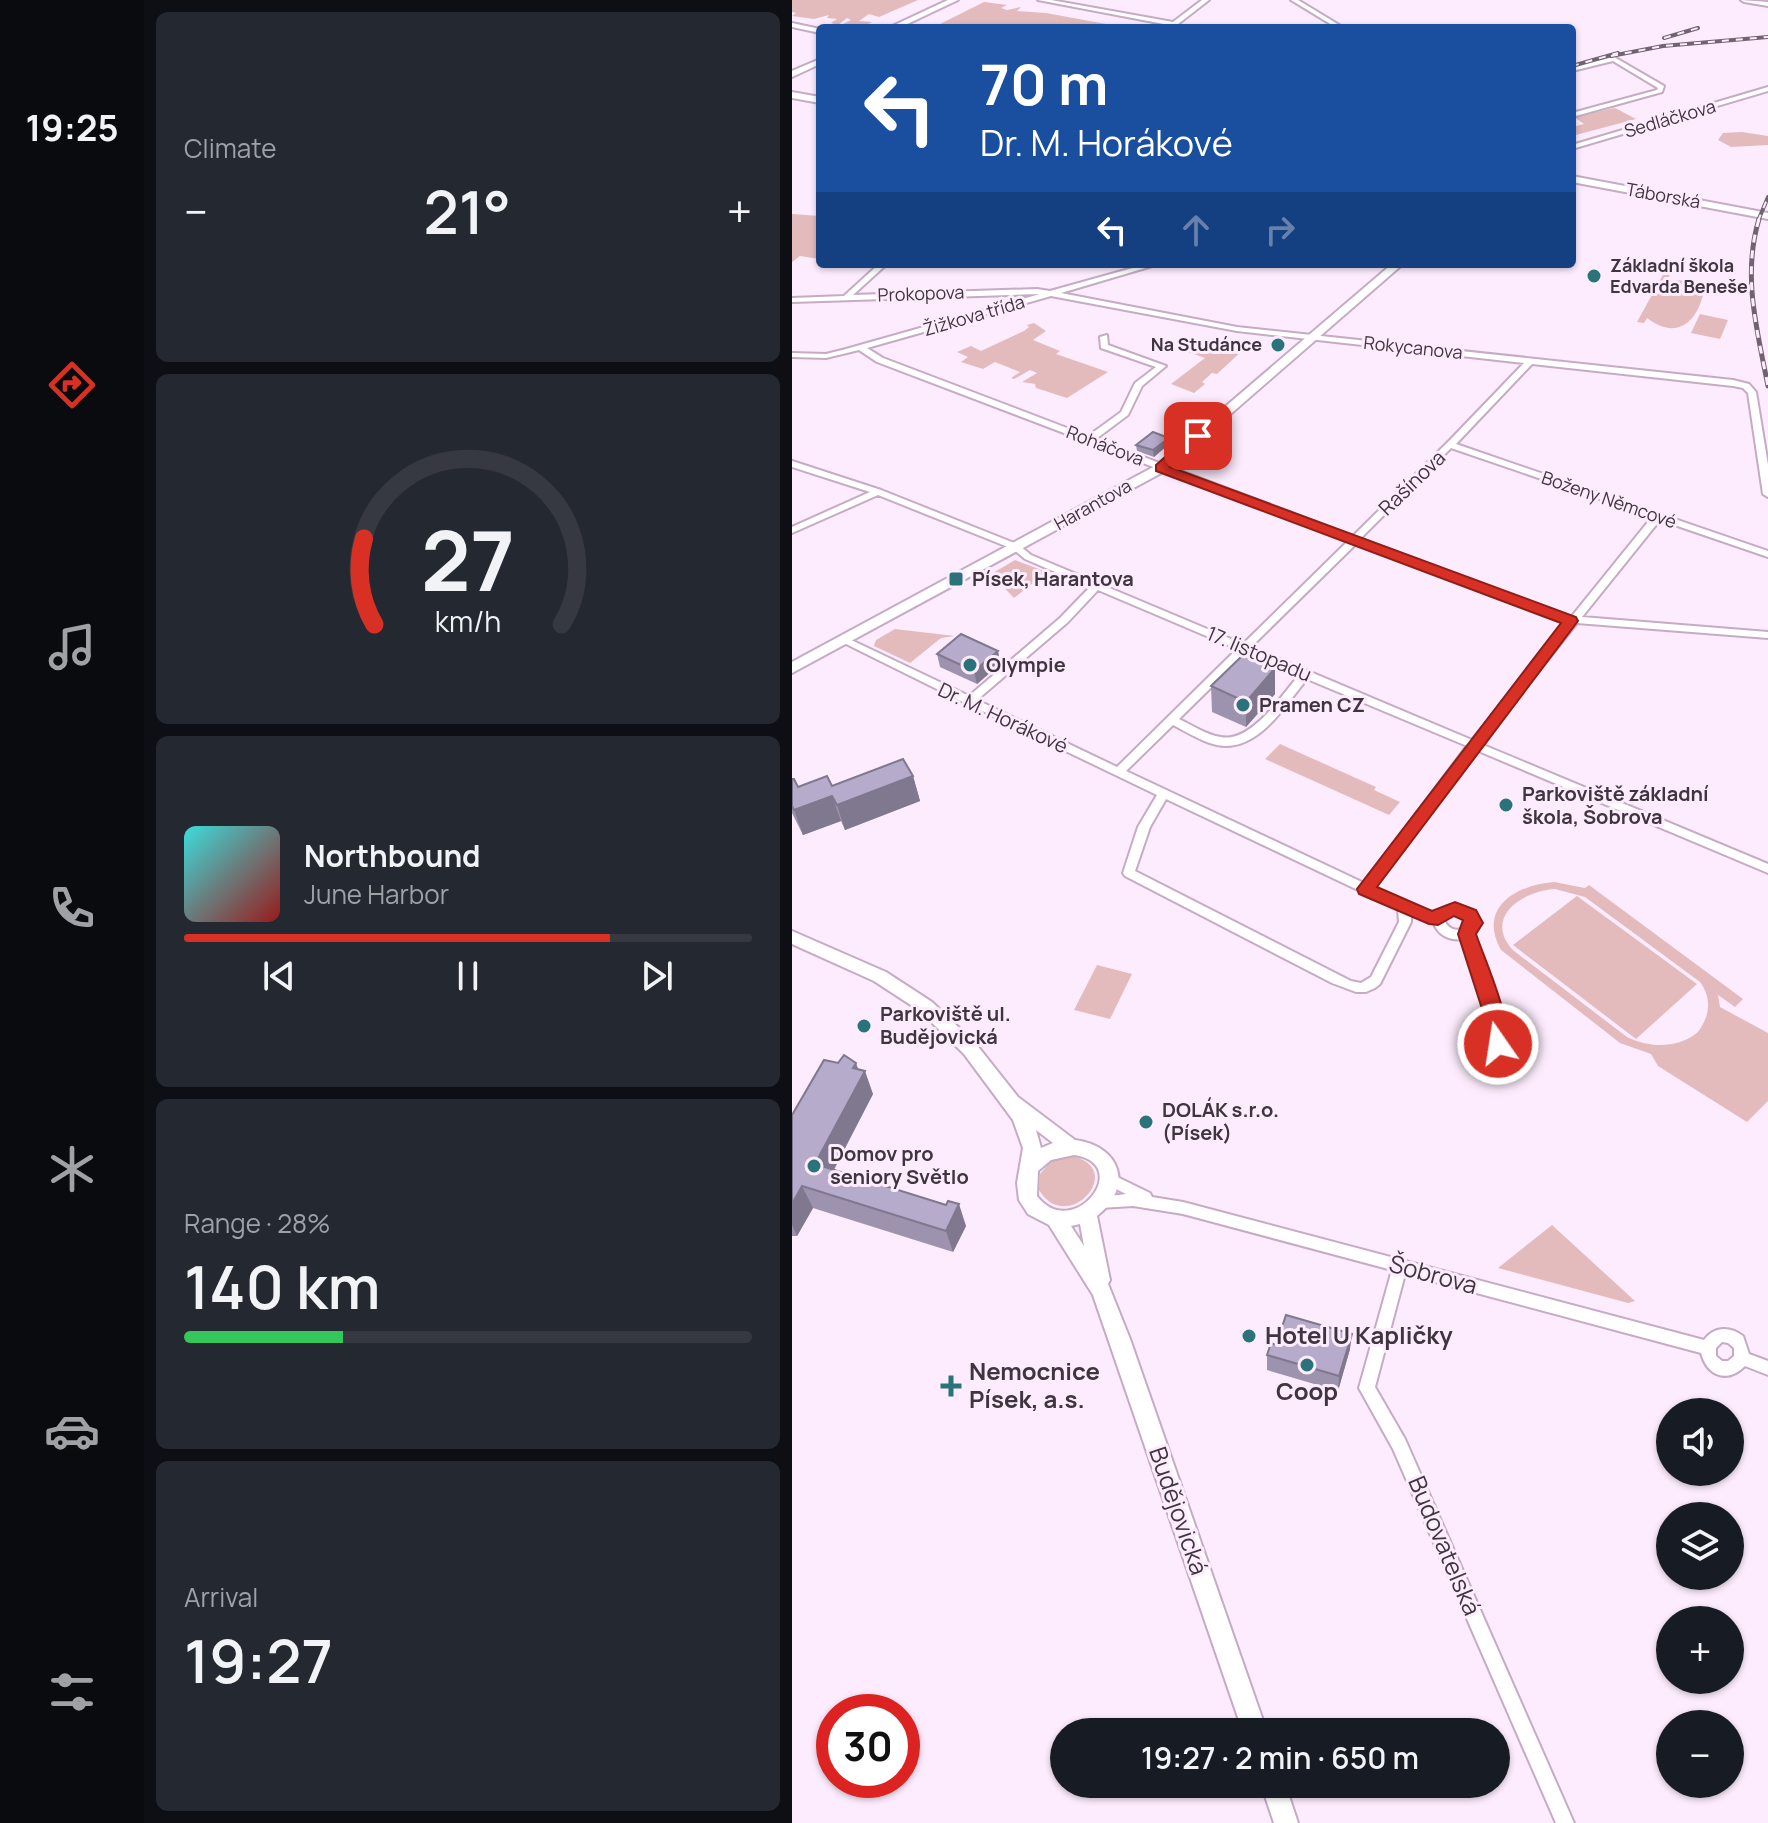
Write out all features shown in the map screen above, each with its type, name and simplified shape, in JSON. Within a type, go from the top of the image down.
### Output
[{"type":"main road","points":[[792,95],[816,99]]},
{"type":"main road","name":"Táborská","points":[[1576,180],[1768,215]]},
{"type":"street","points":[[901,24],[954,0]]},
{"type":"street","points":[[1041,0],[1161,24]]},
{"type":"street","points":[[1174,24],[1206,0]]},
{"type":"street","points":[[1294,0],[1334,24]]},
{"type":"street","points":[[1744,0],[1768,4]]},
{"type":"street","points":[[792,25],[816,30]]},
{"type":"street","points":[[1576,73],[1614,59],[1662,87],[1660,91],[1576,114]]},
{"type":"street","points":[[792,74],[816,63]]},
{"type":"street","name":"Sedláčkova","points":[[1576,146],[1768,89]]},
{"type":"street","points":[[847,297],[879,268]]},
{"type":"street","name":"Žižkova třída","points":[[792,355],[826,356],[861,348],[1141,268]]},
{"type":"street","name":"Harantova","points":[[792,668],[1161,468],[1393,268]]},
{"type":"street","points":[[1080,286],[1080,300]]},
{"type":"street","points":[[1020,291],[1026,296],[1023,303]]},
{"type":"street","name":"Prokopova","points":[[792,300],[1020,291],[1050,294]]},
{"type":"street","name":"Rokycanova","points":[[1050,294],[1237,329],[1746,386],[1752,392],[1768,494]]},
{"type":"street","points":[[1088,440],[1125,413],[1138,385],[1162,366],[1104,346],[1104,337]]},
{"type":"street","name":"Roháčova","points":[[861,348],[880,360],[1570,621],[1768,635]]},
{"type":"street","name":"Rašínova","points":[[1119,772],[1530,365],[1531,360]]},
{"type":"street","name":"Boženy Němcové","points":[[1450,445],[1768,554]]},
{"type":"street","name":"17. listopadu","points":[[792,464],[878,492],[1016,547],[1028,557],[1768,869]]},
{"type":"street","points":[[792,530],[878,492]]},
{"type":"street","points":[[1366,889],[1570,621],[1658,516]]},
{"type":"street","points":[[968,702],[1064,620],[1097,586]]},
{"type":"street","name":"Dr. M. Horákové","points":[[843,640],[1404,907],[1438,918]]},
{"type":"street","points":[[1173,720],[1229,743],[1261,726],[1305,675]]},
{"type":"street","points":[[1163,794],[1144,827],[1129,873],[1360,989],[1368,988],[1381,970],[1405,922],[1404,907]]},
{"type":"street","name":"Dr. M. Horákové","points":[[1438,918],[1450,910],[1466,912],[1473,923],[1467,934],[1495,1018],[1498,1044],[1484,1060]]},
{"type":"street","name":"Dr. M. Horákové","points":[[1438,918],[1441,927],[1449,934],[1467,934]]},
{"type":"street","name":"Budějovická","points":[[792,937],[868,968],[901,986],[944,1019],[1009,1097],[1030,1136],[1033,1150],[1025,1179],[1025,1192],[1031,1205],[1042,1214],[1056,1219],[1101,1290],[1250,1718]]},
{"type":"street","name":"Budějovická","points":[[1009,1097],[1069,1145],[1093,1152],[1102,1160],[1109,1179]]},
{"type":"street","points":[[1031,1165],[1054,1148],[1069,1145]]},
{"type":"street","points":[[1056,1219],[1077,1217],[1094,1208],[1109,1179]]},
{"type":"street","name":"Šobrova","points":[[1109,1179],[1159,1203]]},
{"type":"street","name":"Šobrova","points":[[1094,1208],[1118,1200],[1159,1203],[1707,1348]]},
{"type":"street","name":"Budějovická","points":[[1094,1208],[1101,1290]]},
{"type":"street","name":"Budovatelská","points":[[1400,1266],[1367,1388],[1399,1444],[1565,1823]]},
{"type":"street","points":[[1729,1337],[1739,1345],[1742,1358],[1735,1367],[1724,1368],[1714,1363],[1707,1348],[1712,1338],[1729,1337]]},
{"type":"street","points":[[1742,1358],[1768,1368]]},
{"type":"street","points":[[1278,1798],[1286,1823]]},
{"type":"shaded area","points":[[792,0],[918,0],[879,17],[869,14],[859,21],[872,22],[868,24],[843,24],[851,20],[847,18],[834,24],[831,23],[837,19],[827,18],[829,15],[814,19],[792,16],[796,13],[792,12]]},
{"type":"shaded area","points":[[984,2],[1007,5],[1001,8],[1007,10],[1021,7],[1017,11],[1106,24],[940,24]]},
{"type":"shaded area","points":[[1615,108],[1636,119],[1576,135],[1576,126],[1584,124],[1576,117]]},
{"type":"shaded area","points":[[1723,133],[1768,136],[1768,145],[1731,147],[1718,140]]},
{"type":"shaded area","points":[[792,214],[816,216],[816,258],[800,256],[792,262]]},
{"type":"shaded area","points":[[1664,273],[1670,274],[1668,280],[1690,281],[1704,290],[1697,311],[1677,328],[1658,325],[1647,318],[1644,323],[1637,322]]},
{"type":"shaded area","points":[[1700,314],[1728,320],[1720,339],[1691,333]]},
{"type":"shaded area","points":[[1034,323],[1046,331],[1033,340],[1060,351],[1056,354],[1108,372],[1067,398],[1036,388],[1035,384],[1022,382],[1037,373],[1030,370],[1014,379],[1011,378],[1020,372],[995,362],[983,369],[961,362],[968,357],[957,352],[971,346],[981,351],[1024,331],[1029,327],[1027,325]]},
{"type":"shaded area","points":[[1161,342],[1213,352],[1225,345],[1243,350],[1217,374],[1212,373],[1194,393],[1171,384],[1205,358]]},
{"type":"shaded area","points":[[1015,560],[1047,572],[1014,598],[991,574]]},
{"type":"shaded area","points":[[895,629],[955,636],[941,638],[910,663],[874,646],[876,640]]},
{"type":"shaded area","points":[[1280,744],[1376,787],[1374,790],[1400,802],[1389,815],[1265,759]]},
{"type":"shaded area","points":[[1554,882],[1585,888],[1589,885],[1743,999],[1735,1007],[1718,995],[1720,1007],[1768,1033],[1768,1101],[1747,1122],[1658,1066],[1651,1054],[1620,1043],[1501,950],[1495,935],[1497,910],[1515,893]],"holes":[[[1555,889],[1585,897],[1700,982],[1708,1007],[1698,1032],[1681,1042],[1663,1045],[1627,1037],[1514,951],[1505,939],[1502,928],[1504,917],[1510,908],[1530,895]]]},
{"type":"shaded area","points":[[1577,896],[1697,984],[1636,1039],[1513,945]]},
{"type":"shaded area","points":[[1097,965],[1132,974],[1110,1019],[1074,1010]]},
{"type":"shaded area","points":[[1071,1156],[1087,1163],[1094,1173],[1094,1184],[1077,1203],[1064,1206],[1051,1203],[1039,1190],[1040,1174],[1052,1160]]},
{"type":"shaded area","points":[[1552,1225],[1635,1301],[1628,1303],[1498,1268]]},
{"type":"building","points":[[1153,432],[1169,438],[1153,450],[1136,445]]},
{"type":"building","points":[[961,634],[998,651],[974,671],[937,654]]},
{"type":"building","points":[[1243,655],[1275,668],[1246,702],[1211,686]]},
{"type":"building","points":[[903,759],[913,776],[837,805],[832,796],[794,810],[792,806],[792,779],[798,787],[827,776],[832,786]]},
{"type":"building","points":[[844,1055],[856,1063],[853,1068],[865,1071],[815,1164],[946,1205],[948,1201],[959,1204],[946,1231],[802,1186],[792,1204],[792,1115],[824,1060],[838,1063]]},
{"type":"building","name":"Coop","points":[[1286,1315],[1352,1334],[1339,1376],[1267,1355],[1271,1343],[1276,1345]]},
{"type":"railway","points":[[1664,38],[1698,28]]},
{"type":"railway","points":[[1611,56],[1663,46],[1768,37]]},
{"type":"railway","points":[[1576,65],[1618,53]]},
{"type":"railway","points":[[1758,221],[1768,197]]},
{"type":"railway","points":[[1759,219],[1751,282],[1768,386]]},
{"type":"place","name":"Základní škola Edvarda Beneše","points":[[1594,276]]},
{"type":"place","name":"Na Studánce","points":[[1278,345]]},
{"type":"place","name":"Písek, Harantova","points":[[956,579]]},
{"type":"place","name":"Olympie","points":[[970,665]]},
{"type":"place","name":"Pramen CZ","points":[[1243,705]]},
{"type":"place","name":"Parkoviště základní škola, Šobrova","points":[[1506,805]]},
{"type":"place","name":"Parkoviště ul. Budějovická","points":[[864,1026]]},
{"type":"place","name":"DOLÁK s.r.o. (Písek)","points":[[1146,1122]]},
{"type":"place","name":"Domov pro seniory Světlo","points":[[814,1166]]},
{"type":"place","name":"Hotel U Kapličky","points":[[1249,1336]]},
{"type":"place","name":"Coop","points":[[1307,1365]]},
{"type":"place","name":"Nemocnice Písek, a.s.","points":[[951,1386]]},
{"type":"route","points":[[1198,436],[1161,468],[1570,621],[1366,889],[1429,917],[1438,918],[1445,911],[1455,909],[1470,915],[1473,927],[1467,934],[1495,1018],[1498,1044]]}]
